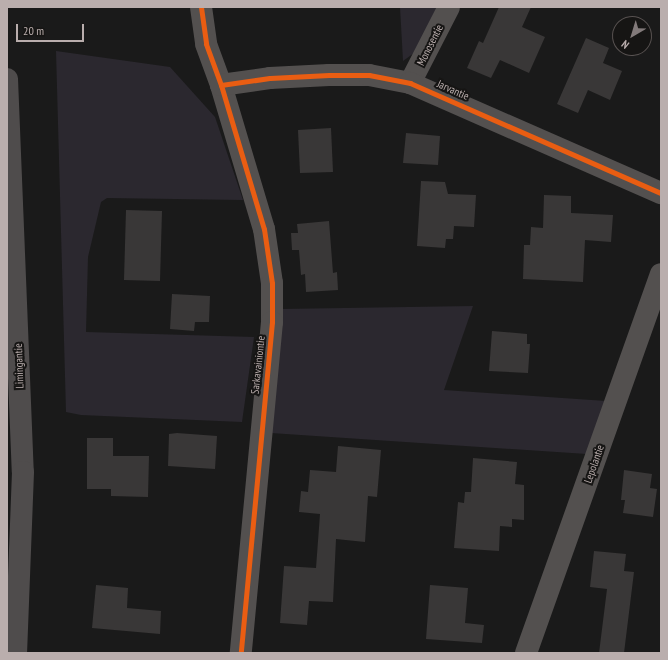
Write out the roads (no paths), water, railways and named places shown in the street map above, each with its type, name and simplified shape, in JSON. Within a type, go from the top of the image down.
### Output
[{"type":"main road","name":"Limingantie","points":[[7,79],[23,472],[16,653]]},
{"type":"street","name":"Sarkavainiontie","points":[[201,7],[206,44],[221,85],[264,229],[272,283],[272,322],[241,653]]},
{"type":"street","name":"Monosentie","points":[[410,83],[449,7]]},
{"type":"street","name":"Jarvantie","points":[[221,85],[270,78],[329,75],[369,75],[410,83],[661,193]]},
{"type":"street","name":"Lepolantie","points":[[526,653],[661,274]]}]
